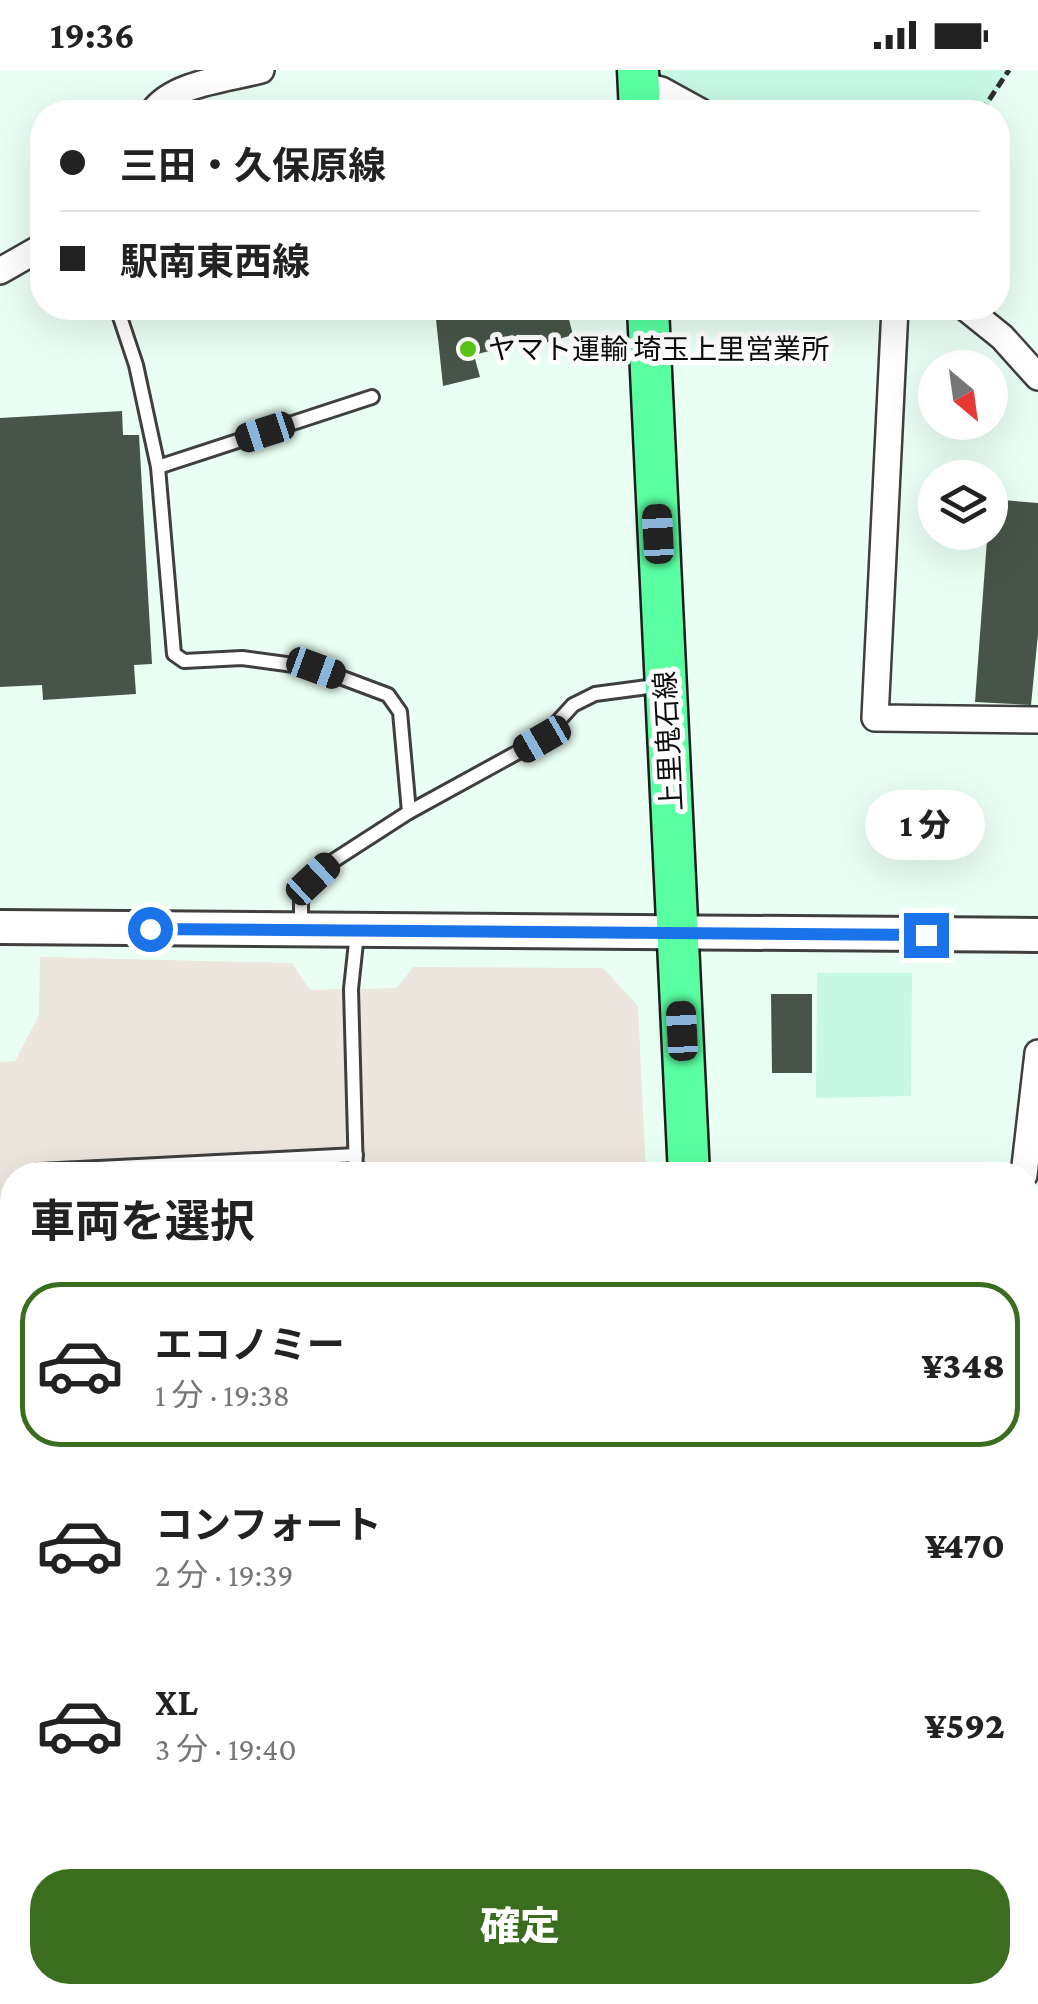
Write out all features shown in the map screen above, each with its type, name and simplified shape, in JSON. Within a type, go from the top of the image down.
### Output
[{"type":"main road","name":"上里鬼石線","points":[[649,320],[688,1162]]},
{"type":"street","points":[[167,100],[182,92],[261,70]]},
{"type":"street","points":[[639,89],[682,100]]},
{"type":"street","points":[[0,270],[30,254]]},
{"type":"street","points":[[894,320],[875,718],[1038,720]]},
{"type":"street","points":[[981,320],[1038,377]]},
{"type":"street","points":[[0,927],[1038,935]]},
{"type":"street","points":[[1033,1148],[1038,1053]]},
{"type":"lane","points":[[121,320],[136,365],[158,467],[174,654],[184,661],[242,658],[316,668],[388,695],[400,712],[409,812]]},
{"type":"lane","points":[[158,467],[372,398]]},
{"type":"lane","points":[[301,930],[301,901],[313,879],[333,861],[409,812],[542,739],[573,705],[596,694],[665,685]]},
{"type":"lane","points":[[356,1162],[351,989],[358,930]]},
{"type":"lane","points":[[217,1162],[356,1155]]},
{"type":"path","points":[[989,100],[1008,70]]},
{"type":"shaded area","points":[[40,957],[292,963],[310,990],[397,988],[413,967],[603,968],[638,1006],[645,1162],[0,1162],[0,1062],[15,1061],[39,1015]]},
{"type":"green space","points":[[662,70],[1010,70],[992,100],[676,100],[661,90]]},
{"type":"green space","points":[[817,973],[912,973],[911,1096],[816,1098]]},
{"type":"building","name":"ヤマト運輸 埼玉上里営業所","points":[[436,320],[569,320],[573,335],[544,343],[543,337],[474,355],[480,377],[443,386]]},
{"type":"building","points":[[122,411],[123,435],[139,435],[152,664],[134,665],[136,694],[43,700],[42,685],[0,687],[0,418]]},
{"type":"building","points":[[1008,500],[1038,503],[1038,634],[1031,705],[975,702],[986,550],[1008,550]]},
{"type":"building","points":[[771,994],[812,994],[812,1073],[772,1073]]},
{"type":"place","name":"ヤマト運輸 埼玉上里営業所","points":[[468,349]]},
{"type":"route","points":[[150,929],[926,935]]}]
